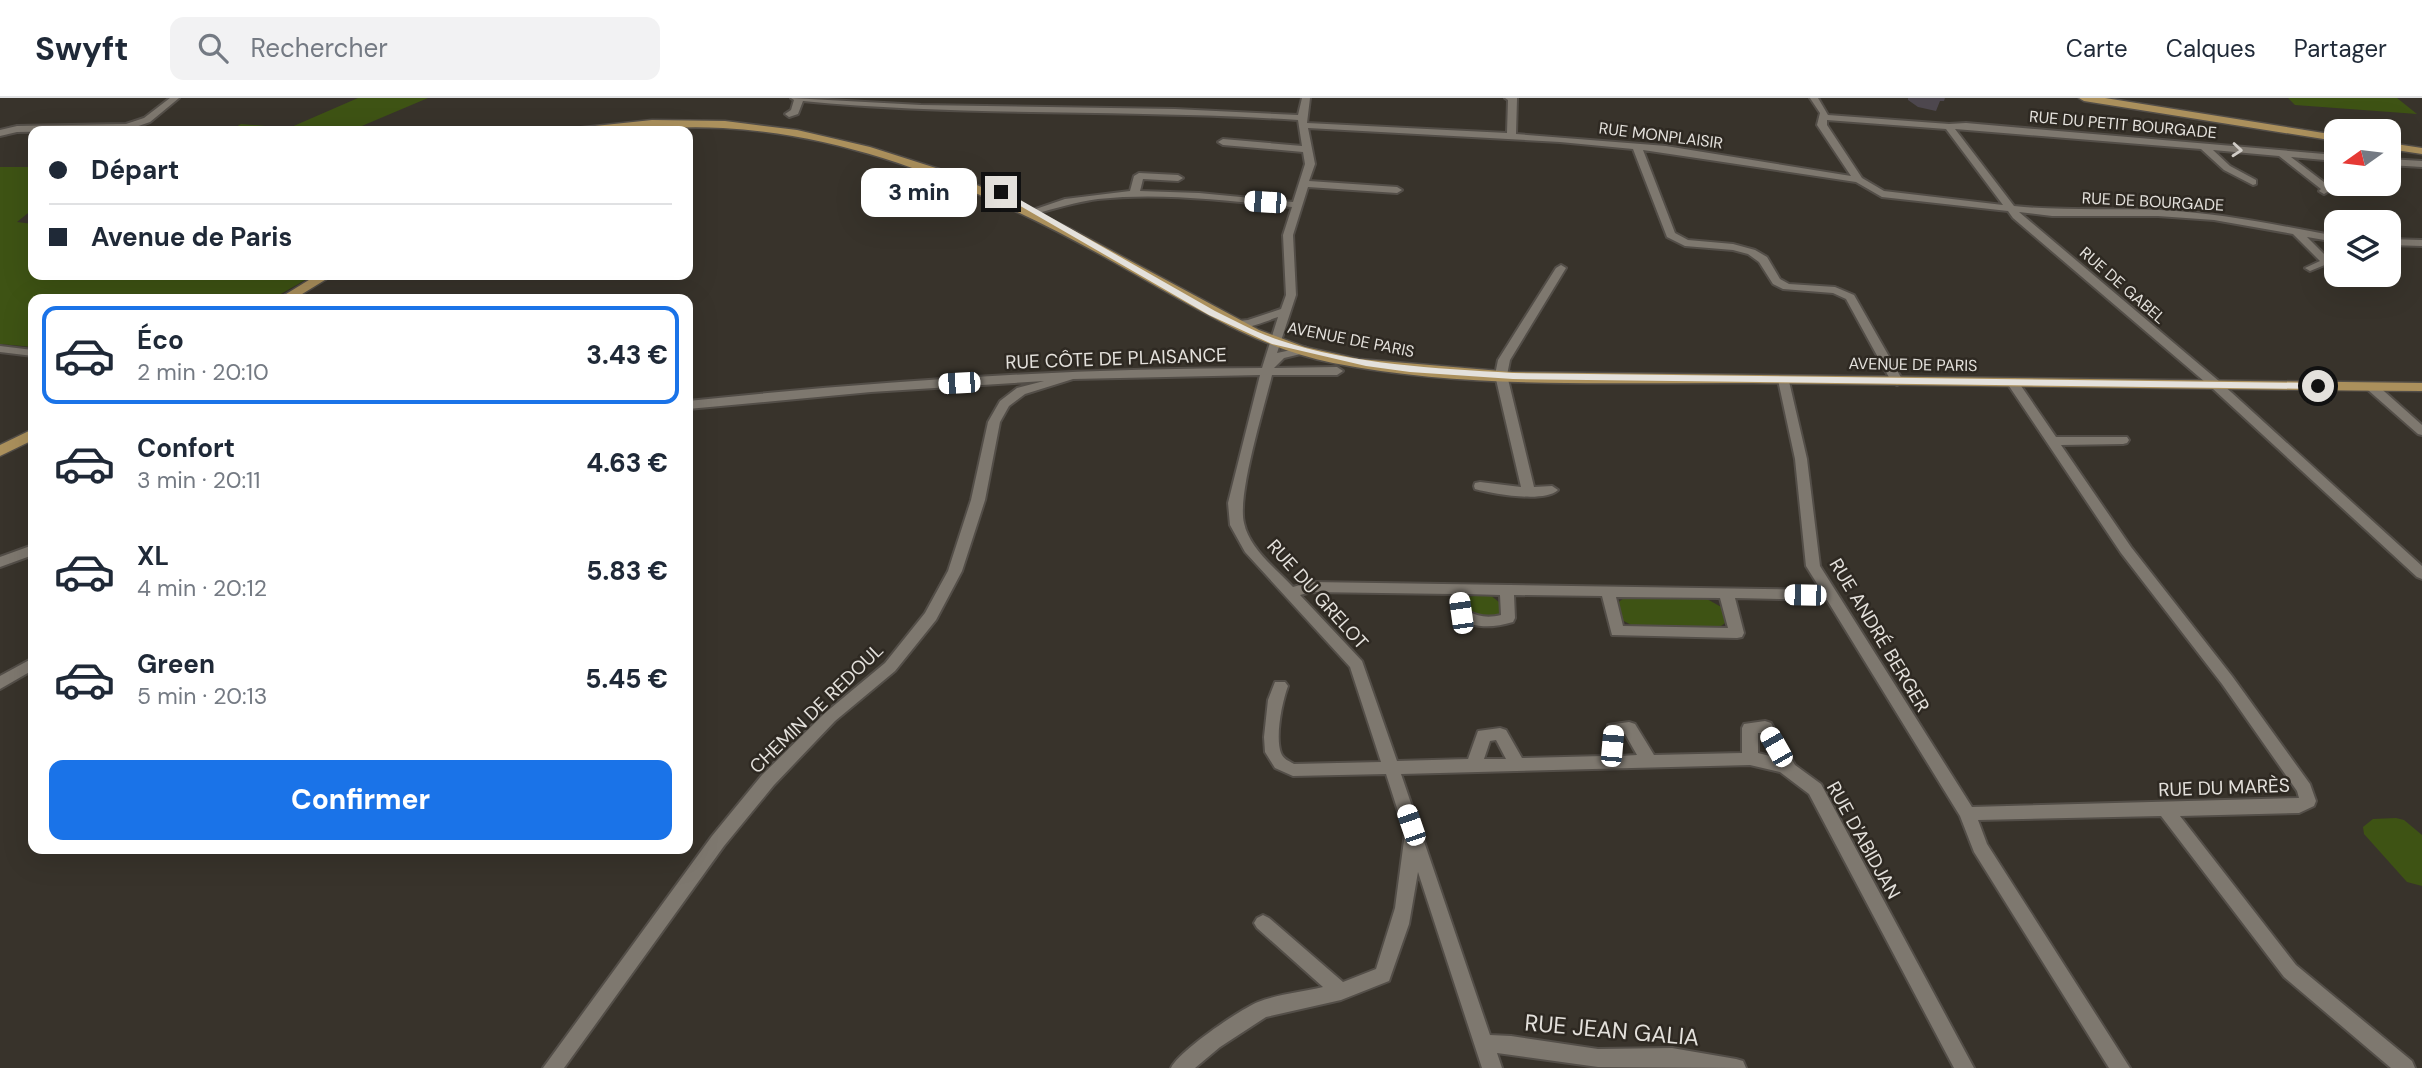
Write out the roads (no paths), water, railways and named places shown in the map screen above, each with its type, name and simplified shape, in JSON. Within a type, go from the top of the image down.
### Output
[{"type":"main road","points":[[2084,98],[2324,136]]},
{"type":"main road","points":[[594,126],[682,110]]},
{"type":"main road","points":[[783,114],[812,120]]},
{"type":"main road","name":"AVENUE DE PARIS","points":[[858,133],[972,178],[1233,324],[1276,342],[1305,350],[1410,369],[1501,375],[2422,387]]},
{"type":"main road","points":[[2401,148],[2422,151]]},
{"type":"main road","points":[[294,294],[317,280]]},
{"type":"main road","points":[[0,451],[28,437]]},
{"type":"street","points":[[130,126],[147,120],[176,98]]},
{"type":"street","name":"RUE MONPLAISIR","points":[[795,98],[897,107],[1166,110],[1637,146],[1859,180],[1882,194],[2010,208]]},
{"type":"street","points":[[897,107],[906,98]]},
{"type":"street","points":[[1022,108],[1026,98]]},
{"type":"street","points":[[1166,110],[1170,98]]},
{"type":"street","points":[[1302,122],[1306,98]]},
{"type":"street","points":[[1511,136],[1512,98]]},
{"type":"street","points":[[1814,98],[1824,113],[1822,125],[1859,180]]},
{"type":"street","points":[[783,114],[795,112],[796,103],[800,99]]},
{"type":"street","name":"RUE DU PETIT BOURGADE","points":[[1824,117],[1978,127],[2324,157]]},
{"type":"street","name":"RUE DU GRELOT","points":[[1302,122],[1310,164],[1288,235],[1291,295],[1268,369],[1235,503],[1237,525],[1246,543],[1357,665],[1492,1068]]},
{"type":"street","name":"RUE DE GABEL","points":[[1949,127],[2010,208],[2216,385],[2422,574]]},
{"type":"street","points":[[0,133],[28,129]]},
{"type":"street","points":[[1223,142],[1306,149]]},
{"type":"street","points":[[1637,146],[1671,235],[1685,243],[1750,251],[1764,260],[1772,279],[1786,287],[1844,293],[1850,298],[1897,381]]},
{"type":"street","points":[[2204,147],[2227,168],[2253,182]]},
{"type":"street","points":[[2283,155],[2324,186]]},
{"type":"street","points":[[2401,163],[2422,164]]},
{"type":"street","points":[[1134,195],[1139,176],[1178,178]]},
{"type":"street","points":[[1304,184],[1397,190]]},
{"type":"street","points":[[1035,211],[1071,200],[1134,195],[1297,205]]},
{"type":"street","name":"RUE DE BOURGADE","points":[[2010,208],[2052,213],[2189,215],[2324,237]]},
{"type":"street","points":[[2297,233],[2327,261],[2310,268]]},
{"type":"street","points":[[2401,242],[2422,243]]},
{"type":"street","points":[[1528,490],[1501,375],[1504,360],[1561,268]]},
{"type":"street","points":[[1233,324],[1249,323],[1287,312]]},
{"type":"street","points":[[0,349],[28,352]]},
{"type":"street","points":[[1268,369],[1280,356],[1305,350]]},
{"type":"street","name":"RUE CÔTE DE PLAISANCE","points":[[693,404],[807,393],[1069,377],[1268,369],[1337,371]]},
{"type":"street","name":"CHEMIN DE REDOUL","points":[[553,1068],[718,841],[768,779],[831,717],[890,667],[931,617],[955,571],[978,500],[994,422],[1004,404],[1021,391],[1069,377]]},
{"type":"street","name":"RUE ANDRÉ BERGER","points":[[1784,380],[1801,459],[1813,566],[1967,814]]},
{"type":"street","name":"RUE DU MARÈS","points":[[1967,814],[2299,806],[2308,801],[2304,789],[2227,680],[2126,550],[2013,383]]},
{"type":"street","points":[[2372,387],[2422,431]]},
{"type":"street","points":[[2051,441],[2123,440]]},
{"type":"street","points":[[1480,486],[1513,492],[1552,490]]},
{"type":"street","points":[[0,562],[28,552]]},
{"type":"street","points":[[1292,592],[1311,587],[1831,595]]},
{"type":"street","points":[[1458,589],[1461,613],[1472,621],[1485,622],[1508,618],[1507,590]]},
{"type":"street","points":[[1608,592],[1617,631],[1737,633],[1726,593]]},
{"type":"street","points":[[0,683],[28,666]]},
{"type":"street","name":"RUE D'ABIDJAN","points":[[1280,686],[1275,698],[1273,752],[1284,767],[1293,770],[1750,759],[1787,766],[1815,789],[1964,1068]]},
{"type":"street","points":[[1750,759],[1750,728],[1765,727],[1787,766]]},
{"type":"street","points":[[1611,764],[1614,729],[1629,729],[1650,763]]},
{"type":"street","points":[[1474,765],[1484,735],[1500,734],[1518,765]]},
{"type":"street","points":[[2166,810],[2290,971],[2405,1068]]},
{"type":"street","points":[[1967,814],[1980,847],[2120,1068]]},
{"type":"street","points":[[1181,1068],[1213,1041],[1262,1009],[1341,992],[1383,975],[1399,937],[1410,877],[1411,825]]},
{"type":"street","points":[[1263,923],[1341,992]]},
{"type":"street","name":"RUE JEAN GALIA","points":[[1484,1044],[1511,1045],[1598,1058],[1672,1057],[1736,1068]]}]
